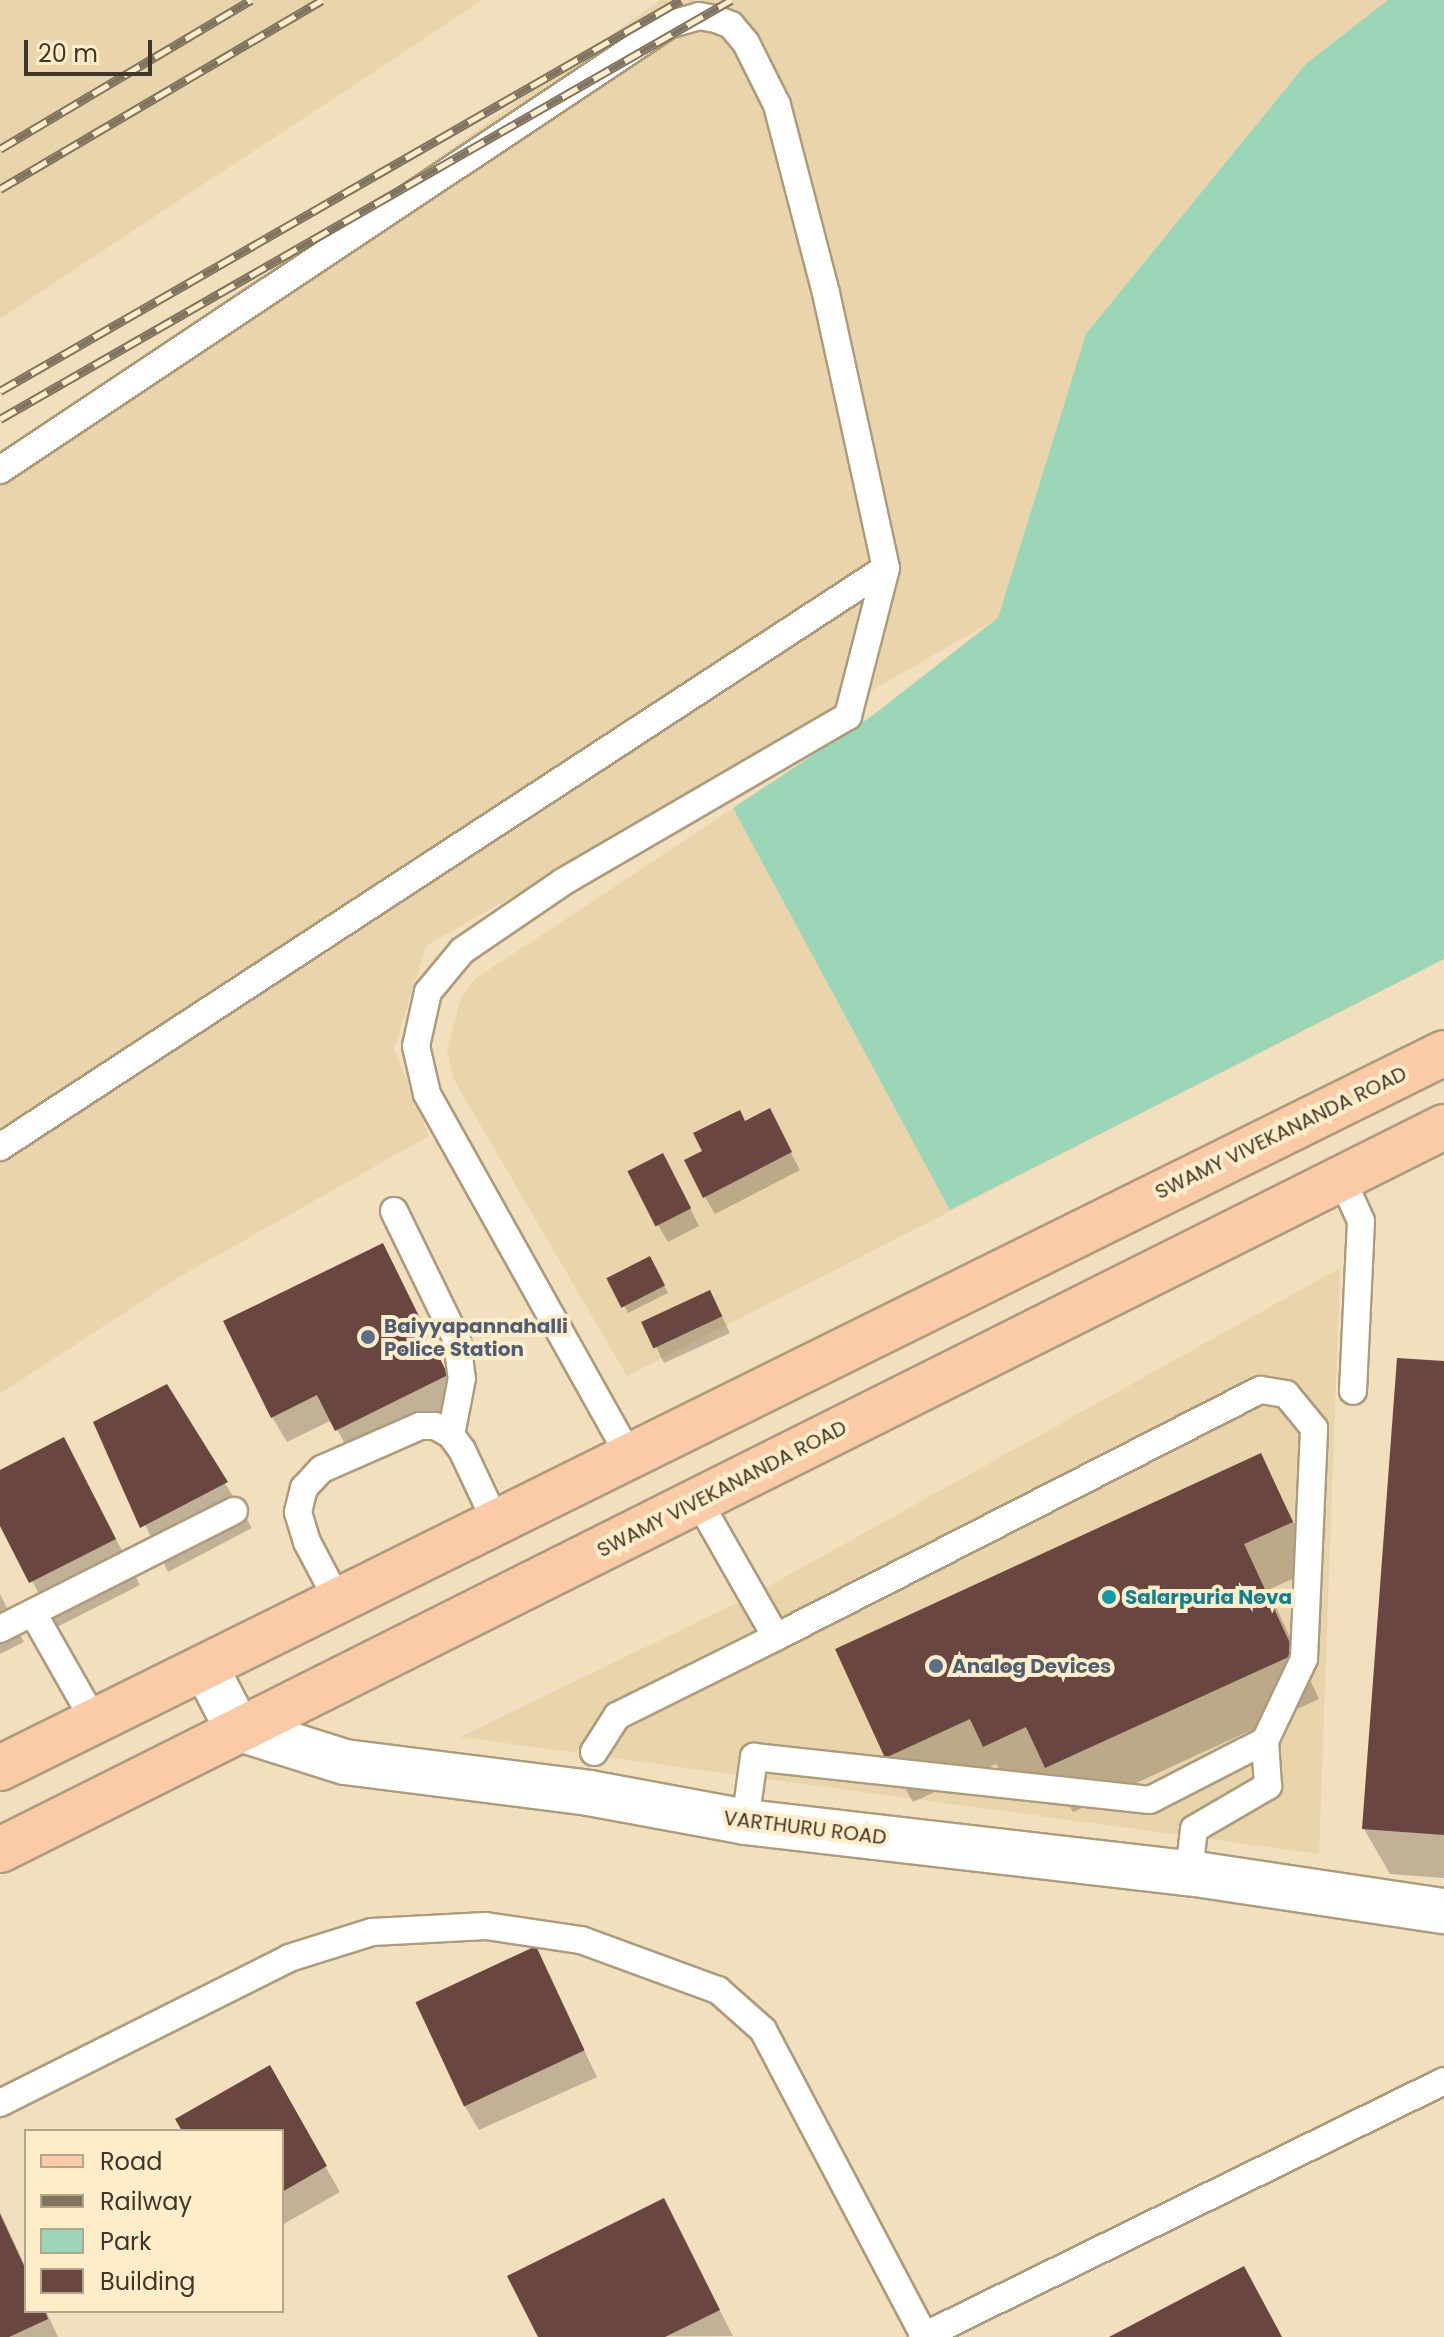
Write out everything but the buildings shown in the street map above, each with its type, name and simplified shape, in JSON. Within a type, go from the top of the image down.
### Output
[{"type":"main road","name":"SWAMY VIVEKANANDA ROAD","points":[[0,1768],[206,1668],[336,1597],[1444,1053]]},
{"type":"main road","name":"SWAMY VIVEKANANDA ROAD","points":[[0,1850],[237,1728],[699,1502],[1444,1127]]},
{"type":"street","points":[[206,1668],[237,1728]]},
{"type":"street","name":"VARTHURU ROAD","points":[[237,1728],[345,1762],[589,1793],[745,1822],[1189,1873],[1444,1911]]},
{"type":"lane","points":[[0,470],[668,25],[699,16],[731,25],[764,73],[777,105],[826,293],[886,568],[848,716],[563,882],[462,951],[441,970],[419,1018],[418,1070],[427,1094],[628,1453]]},
{"type":"lane","points":[[0,1147],[886,568]]},
{"type":"lane","points":[[1341,1177],[1361,1221],[1353,1391]]},
{"type":"lane","points":[[394,1211],[457,1340],[462,1378],[451,1435]]},
{"type":"lane","points":[[594,1752],[617,1716],[1260,1390],[1272,1388],[1286,1394],[1314,1428],[1304,1659],[1265,1741],[1268,1786],[1194,1829],[1189,1873]]},
{"type":"lane","points":[[336,1597],[307,1542],[298,1512],[304,1488],[322,1469],[420,1426],[435,1426],[451,1435],[495,1520]]},
{"type":"lane","points":[[699,1502],[776,1637]]},
{"type":"lane","points":[[0,1629],[234,1511]]},
{"type":"lane","points":[[33,1613],[95,1722]]},
{"type":"lane","points":[[745,1822],[754,1757],[1150,1800],[1265,1741]]},
{"type":"lane","points":[[0,2103],[289,1958],[372,1932],[486,1926],[581,1940],[718,1990],[763,2030],[923,2336],[1444,2081]]},
{"type":"shaded area","points":[[0,0],[482,0],[0,319]]},
{"type":"shaded area","points":[[660,0],[1444,0],[1444,959],[627,1376],[453,1078],[447,1049],[461,998],[475,979],[872,716],[991,622],[426,946],[394,1049],[429,1136],[174,1280],[0,1394],[0,454],[247,294]]},
{"type":"shaded area","points":[[1340,1268],[1319,1854],[460,1737],[751,1596]]},
{"type":"green space","points":[[1388,0],[1444,0],[1444,959],[950,1210],[733,808],[872,716],[998,618],[1086,334],[1306,64]]},
{"type":"railway","points":[[0,149],[251,0]]},
{"type":"railway","points":[[0,189],[322,0]]},
{"type":"railway","points":[[0,391],[681,0]]},
{"type":"railway","points":[[0,419],[731,0]]},
{"type":"place","name":"Baiyyapannahalli Police Station","points":[[368,1337]]},
{"type":"place","name":"Salarpuria Nova","points":[[1109,1597]]},
{"type":"place","name":"Analog Devices","points":[[936,1666]]}]
